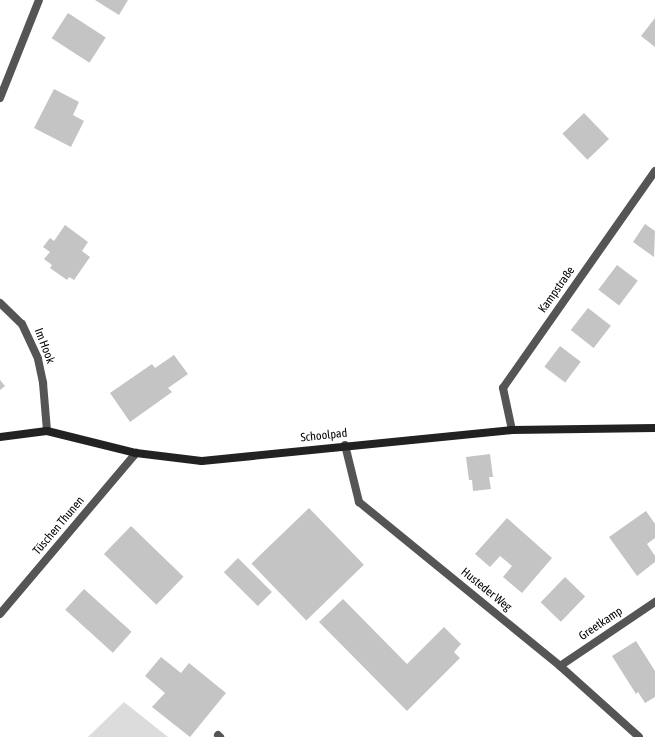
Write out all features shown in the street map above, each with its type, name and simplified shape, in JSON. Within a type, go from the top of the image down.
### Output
[{"type":"street","points":[[0,98],[39,0]]},
{"type":"street","name":"Kampstraße","points":[[512,430],[503,388],[655,171]]},
{"type":"street","name":"Im Hook","points":[[0,303],[22,324],[38,358],[43,383],[46,431]]},
{"type":"street","name":"Schoolpad","points":[[0,437],[46,431],[136,454],[202,461],[512,430],[655,428]]},
{"type":"street","name":"Husteder Weg","points":[[345,446],[359,502],[560,666],[638,737]]},
{"type":"street","name":"Tüschen Thunen","points":[[0,614],[136,454]]},
{"type":"street","name":"Greetkamp","points":[[560,666],[655,602]]},
{"type":"shaded area","points":[[124,702],[168,737],[88,737]]},
{"type":"building","points":[[95,0],[128,0],[119,15]]},
{"type":"building","points":[[68,13],[106,38],[89,63],[52,38]]},
{"type":"building","points":[[655,18],[655,47],[641,36]]},
{"type":"building","points":[[54,89],[79,102],[73,115],[84,121],[71,147],[34,128]]},
{"type":"building","points":[[584,113],[609,139],[587,160],[562,134]]},
{"type":"building","points":[[645,224],[655,231],[654,257],[633,242]]},
{"type":"building","points":[[65,225],[88,242],[82,251],[90,257],[74,280],[69,277],[67,280],[50,268],[52,265],[44,259],[50,252],[43,247],[50,238],[54,241]]},
{"type":"building","points":[[617,265],[638,281],[619,305],[598,290]]},
{"type":"building","points":[[588,308],[611,326],[594,348],[571,330]]},
{"type":"building","points":[[560,346],[581,362],[565,382],[544,367]]},
{"type":"building","points":[[174,355],[188,374],[168,388],[172,392],[130,422],[110,393],[152,364],[155,368]]},
{"type":"building","points":[[0,380],[5,386],[0,390]]},
{"type":"building","points":[[490,454],[493,477],[489,477],[491,489],[473,491],[472,480],[469,480],[466,457]]},
{"type":"building","points":[[309,508],[364,565],[306,620],[251,564]]},
{"type":"building","points":[[646,511],[655,524],[655,538],[647,544],[655,556],[655,562],[637,576],[609,537]]},
{"type":"building","points":[[507,518],[552,558],[522,593],[503,577],[512,566],[500,556],[490,567],[475,554]]},
{"type":"building","points":[[131,526],[184,577],[156,605],[104,554]]},
{"type":"building","points":[[238,558],[272,592],[258,606],[224,572]]},
{"type":"building","points":[[565,577],[585,596],[561,622],[541,602]]},
{"type":"building","points":[[84,589],[132,632],[113,653],[65,610]]},
{"type":"building","points":[[343,599],[407,664],[444,627],[461,644],[454,652],[460,658],[407,711],[319,622]]},
{"type":"building","points":[[636,641],[655,671],[655,697],[645,703],[638,692],[636,694],[612,656]]},
{"type":"building","points":[[161,657],[181,673],[189,663],[226,693],[190,737],[152,707],[165,693],[145,676]]}]
